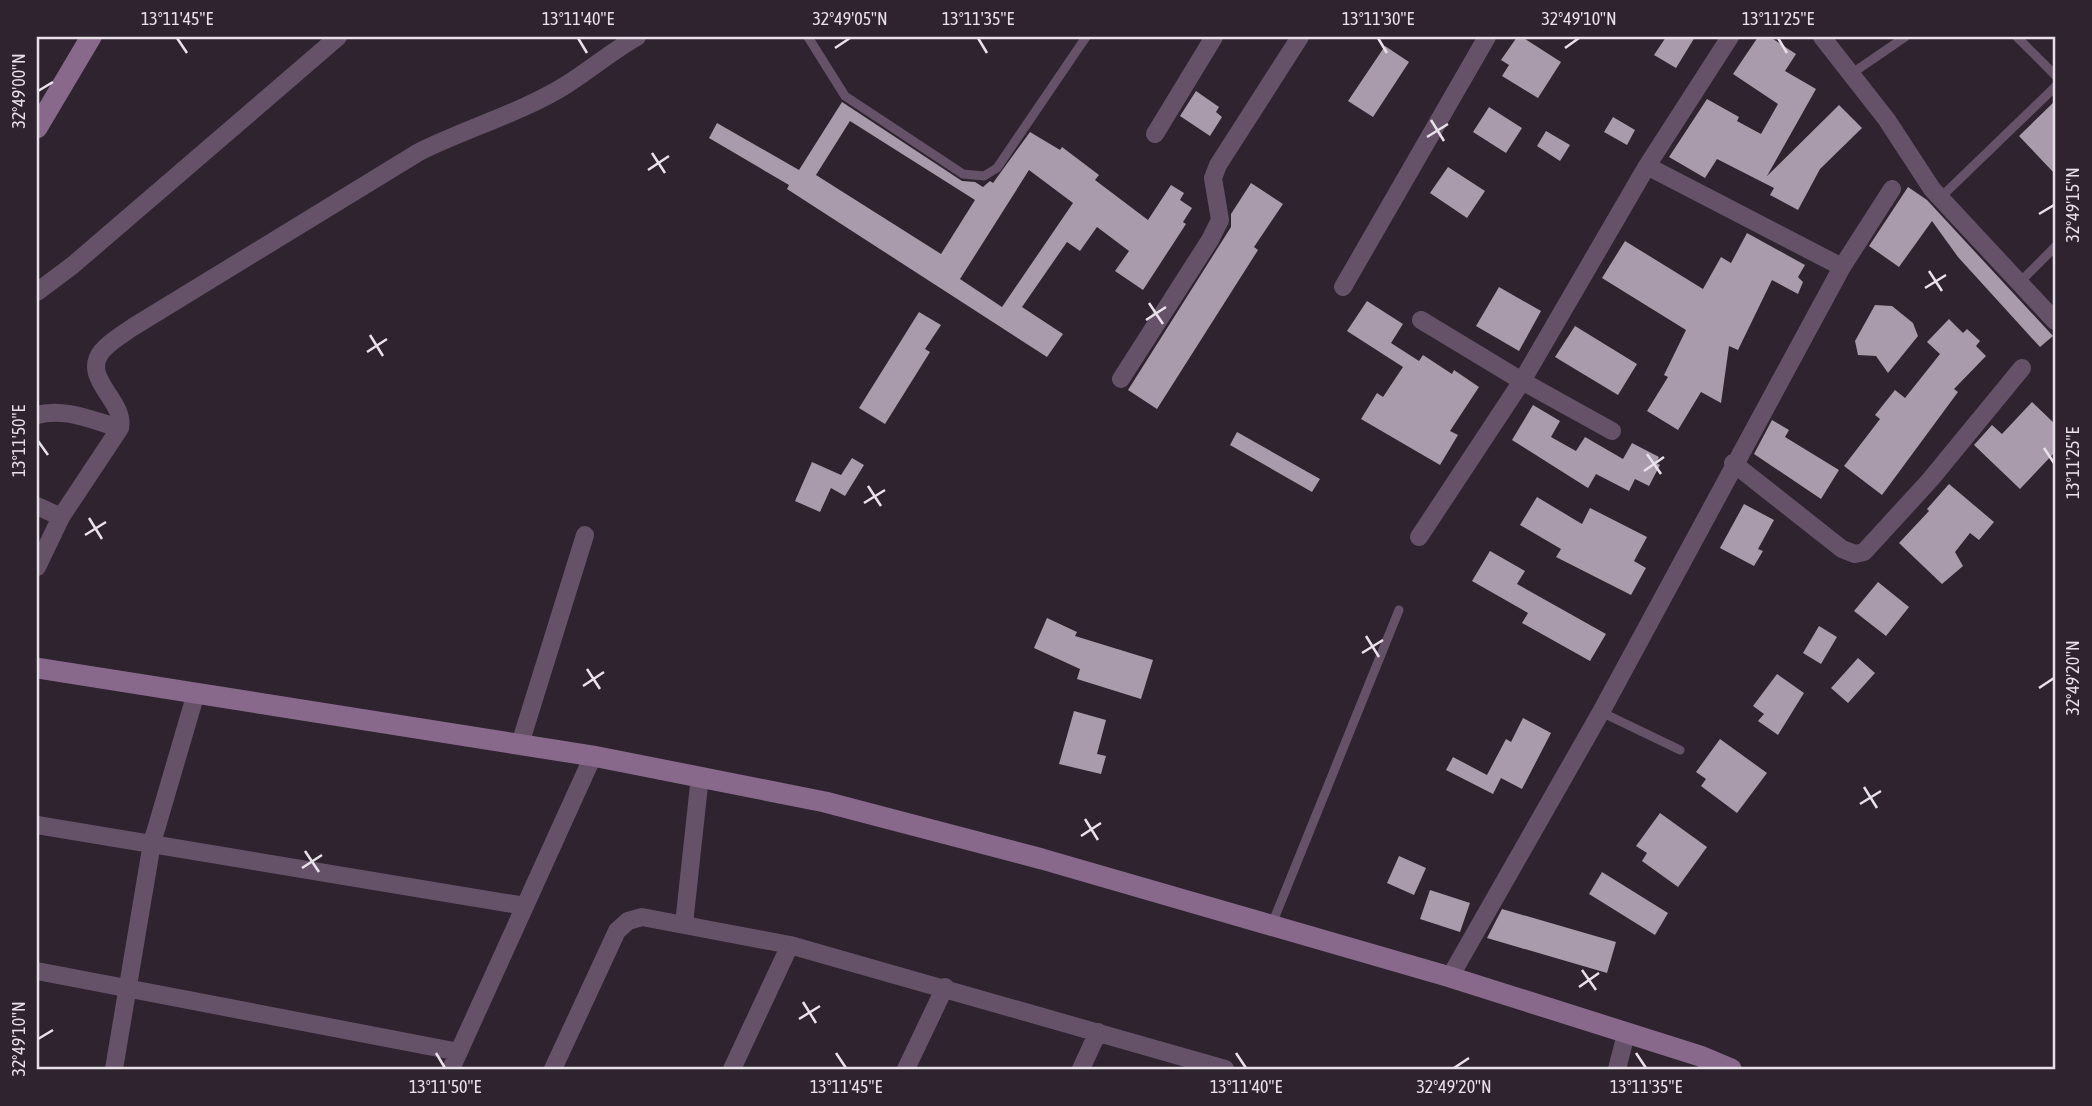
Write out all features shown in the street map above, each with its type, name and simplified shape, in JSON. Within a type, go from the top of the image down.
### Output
[{"type":"street","points":[[37,128],[91,37]]},
{"type":"street","points":[[37,292],[73,265],[338,37]]},
{"type":"street","points":[[37,567],[61,517],[120,428],[122,416],[97,374],[96,366],[102,351],[117,339],[419,152],[554,91],[637,37]]},
{"type":"street","points":[[1155,134],[1214,37]]},
{"type":"street","points":[[1121,379],[1210,240],[1220,220],[1213,178],[1218,165],[1300,37]]},
{"type":"street","points":[[1343,287],[1488,37]]},
{"type":"street","points":[[1419,537],[1522,381],[1647,166],[1730,37]]},
{"type":"street","points":[[1822,37],[1940,198],[2055,321]]},
{"type":"street","points":[[1647,166],[1842,267]]},
{"type":"street","points":[[1450,977],[1601,712],[1733,463],[1842,267],[1892,188]]},
{"type":"street","points":[[1421,320],[1522,381],[1612,430]]},
{"type":"street","points":[[1733,463],[1842,549],[1855,554],[1864,552],[1930,480],[2022,368]]},
{"type":"street","points":[[37,415],[50,411],[65,413],[120,428]]},
{"type":"street","points":[[37,506],[61,517]]},
{"type":"street","points":[[520,744],[585,535]]},
{"type":"street","points":[[37,668],[593,756],[900,820],[1450,977],[1731,1069]]},
{"type":"street","points":[[114,1069],[152,843],[196,693]]},
{"type":"street","points":[[451,1069],[593,756]]},
{"type":"street","points":[[684,924],[699,776]]},
{"type":"street","points":[[37,825],[525,905]]},
{"type":"street","points":[[553,1069],[622,925],[642,917],[790,944],[1225,1069]]},
{"type":"street","points":[[732,1069],[790,944]]},
{"type":"street","points":[[37,971],[127,986],[459,1052]]},
{"type":"street","points":[[906,1069],[945,987]]},
{"type":"street","points":[[1081,1069],[1098,1032]]},
{"type":"street","points":[[1617,1069],[1626,1034]]},
{"type":"lane","points":[[808,37],[845,96],[963,174],[984,176],[997,168],[1086,37]]},
{"type":"lane","points":[[1851,74],[1905,37]]},
{"type":"lane","points":[[2017,37],[2055,75]]},
{"type":"lane","points":[[1940,198],[2055,87]]},
{"type":"lane","points":[[2018,283],[2055,247]]},
{"type":"lane","points":[[1271,926],[1399,610]]},
{"type":"lane","points":[[1601,712],[1680,750]]},
{"type":"building","points":[[1517,37],[1522,37],[1561,62],[1538,98],[1502,76],[1509,65],[1501,60]]},
{"type":"building","points":[[1666,37],[1695,37],[1676,68],[1654,55]]},
{"type":"building","points":[[1758,37],[1770,37],[1796,54],[1785,71],[1816,89],[1767,176],[1839,105],[1862,128],[1820,169],[1798,210],[1770,195],[1774,188],[1717,159],[1705,178],[1669,157],[1707,99],[1739,117],[1737,121],[1761,134],[1778,104],[1733,74]]},
{"type":"building","points":[[1385,46],[1409,62],[1373,117],[1348,101]]},
{"type":"building","points":[[1196,91],[1219,107],[1216,112],[1222,117],[1210,136],[1180,116]]},
{"type":"building","points":[[2055,101],[2055,174],[2019,136]]},
{"type":"building","points":[[842,102],[962,181],[975,182],[983,187],[990,181],[993,183],[1030,132],[1060,150],[1062,147],[1099,175],[1095,180],[1148,220],[1171,185],[1184,193],[1180,200],[1192,208],[1183,222],[1186,224],[1143,290],[1115,271],[1129,251],[1097,227],[1080,251],[1067,242],[1022,307],[1063,334],[1047,357],[787,189],[789,185],[709,138],[717,123],[799,170]],"holes":[[[850,121],[975,200],[941,254],[816,175]],[[1029,170],[1073,203],[1002,307],[960,279]]]},
{"type":"building","points":[[1489,107],[1522,128],[1506,153],[1473,132]]},
{"type":"building","points":[[1613,117],[1635,130],[1627,145],[1604,132]]},
{"type":"building","points":[[1546,131],[1570,145],[1560,161],[1537,146]]},
{"type":"building","points":[[1448,167],[1485,191],[1467,218],[1430,193]]},
{"type":"building","points":[[1251,183],[1283,204],[1254,247],[1258,250],[1157,409],[1128,390],[1231,227],[1231,214]]},
{"type":"building","points":[[1908,187],[1927,200],[2053,336],[2040,347],[1958,257],[1932,221],[1899,267],[1869,246]]},
{"type":"building","points":[[1747,233],[1805,265],[1798,277],[1803,282],[1798,294],[1772,280],[1738,350],[1729,346],[1721,403],[1701,392],[1678,430],[1647,411],[1668,377],[1664,375],[1686,330],[1602,278],[1625,241],[1703,289],[1721,257],[1731,263]]},
{"type":"building","points":[[1499,287],[1541,311],[1519,351],[1476,326]]},
{"type":"building","points":[[1367,301],[1403,324],[1391,343],[1419,361],[1423,355],[1452,374],[1454,370],[1479,387],[1450,431],[1458,435],[1440,465],[1361,419],[1377,393],[1383,397],[1403,367],[1347,331]]},
{"type":"building","points":[[1875,305],[1892,306],[1913,323],[1918,336],[1888,373],[1876,356],[1858,355],[1855,341]]},
{"type":"building","points":[[919,312],[941,325],[925,349],[930,352],[885,424],[859,408]]},
{"type":"building","points":[[1949,319],[1963,333],[1967,329],[1980,341],[1976,346],[1986,356],[1954,389],[1958,392],[1882,495],[1844,466],[1880,419],[1875,415],[1895,390],[1905,398],[1940,354],[1927,342]]},
{"type":"building","points":[[1575,326],[1637,364],[1618,395],[1555,357]]},
{"type":"building","points":[[2032,402],[2055,424],[2055,452],[2020,489],[1974,445],[1992,425],[2002,434]]},
{"type":"building","points":[[1533,405],[1560,421],[1551,437],[1576,451],[1585,437],[1623,459],[1632,443],[1659,457],[1656,463],[1660,465],[1649,486],[1635,479],[1629,491],[1596,474],[1588,488],[1512,440]]},
{"type":"building","points":[[1772,420],[1789,430],[1785,437],[1839,470],[1821,499],[1754,454]]},
{"type":"building","points":[[1237,432],[1320,479],[1312,492],[1230,445]]},
{"type":"building","points":[[852,458],[864,465],[845,496],[831,488],[820,512],[795,501],[812,462],[841,475]]},
{"type":"building","points":[[1949,484],[1994,522],[1979,540],[1970,533],[1955,552],[1963,566],[1942,584],[1899,543],[1929,511],[1927,509]]},
{"type":"building","points":[[1537,497],[1582,524],[1590,508],[1647,537],[1634,561],[1646,568],[1631,595],[1556,557],[1561,549],[1520,525]]},
{"type":"building","points":[[1744,504],[1774,520],[1758,549],[1763,551],[1754,566],[1720,548]]},
{"type":"building","points":[[1490,551],[1525,571],[1517,584],[1606,634],[1590,661],[1522,623],[1528,613],[1472,581]]},
{"type":"building","points":[[1878,582],[1909,607],[1886,636],[1854,611]]},
{"type":"building","points":[[1047,618],[1077,632],[1075,636],[1153,660],[1141,699],[1077,679],[1080,669],[1034,648]]},
{"type":"building","points":[[1819,626],[1837,637],[1821,664],[1803,653]]},
{"type":"building","points":[[1858,658],[1875,673],[1848,703],[1831,688]]},
{"type":"building","points":[[1777,674],[1804,693],[1778,735],[1758,721],[1764,714],[1753,706]]},
{"type":"building","points":[[1074,711],[1106,720],[1097,754],[1106,756],[1101,774],[1059,764]]},
{"type":"building","points":[[1523,718],[1551,733],[1522,789],[1501,778],[1493,794],[1446,770],[1453,757],[1487,775],[1506,739],[1511,742]]},
{"type":"building","points":[[1720,739],[1767,773],[1737,813],[1701,786],[1706,779],[1696,772]]},
{"type":"building","points":[[1660,813],[1707,847],[1678,887],[1642,861],[1647,853],[1636,846]]},
{"type":"building","points":[[1399,856],[1426,868],[1414,895],[1387,883]]},
{"type":"building","points":[[1602,872],[1668,913],[1655,935],[1589,894]]},
{"type":"building","points":[[1430,890],[1470,903],[1460,932],[1420,919]]},
{"type":"building","points":[[1502,909],[1616,942],[1607,973],[1487,938]]}]
